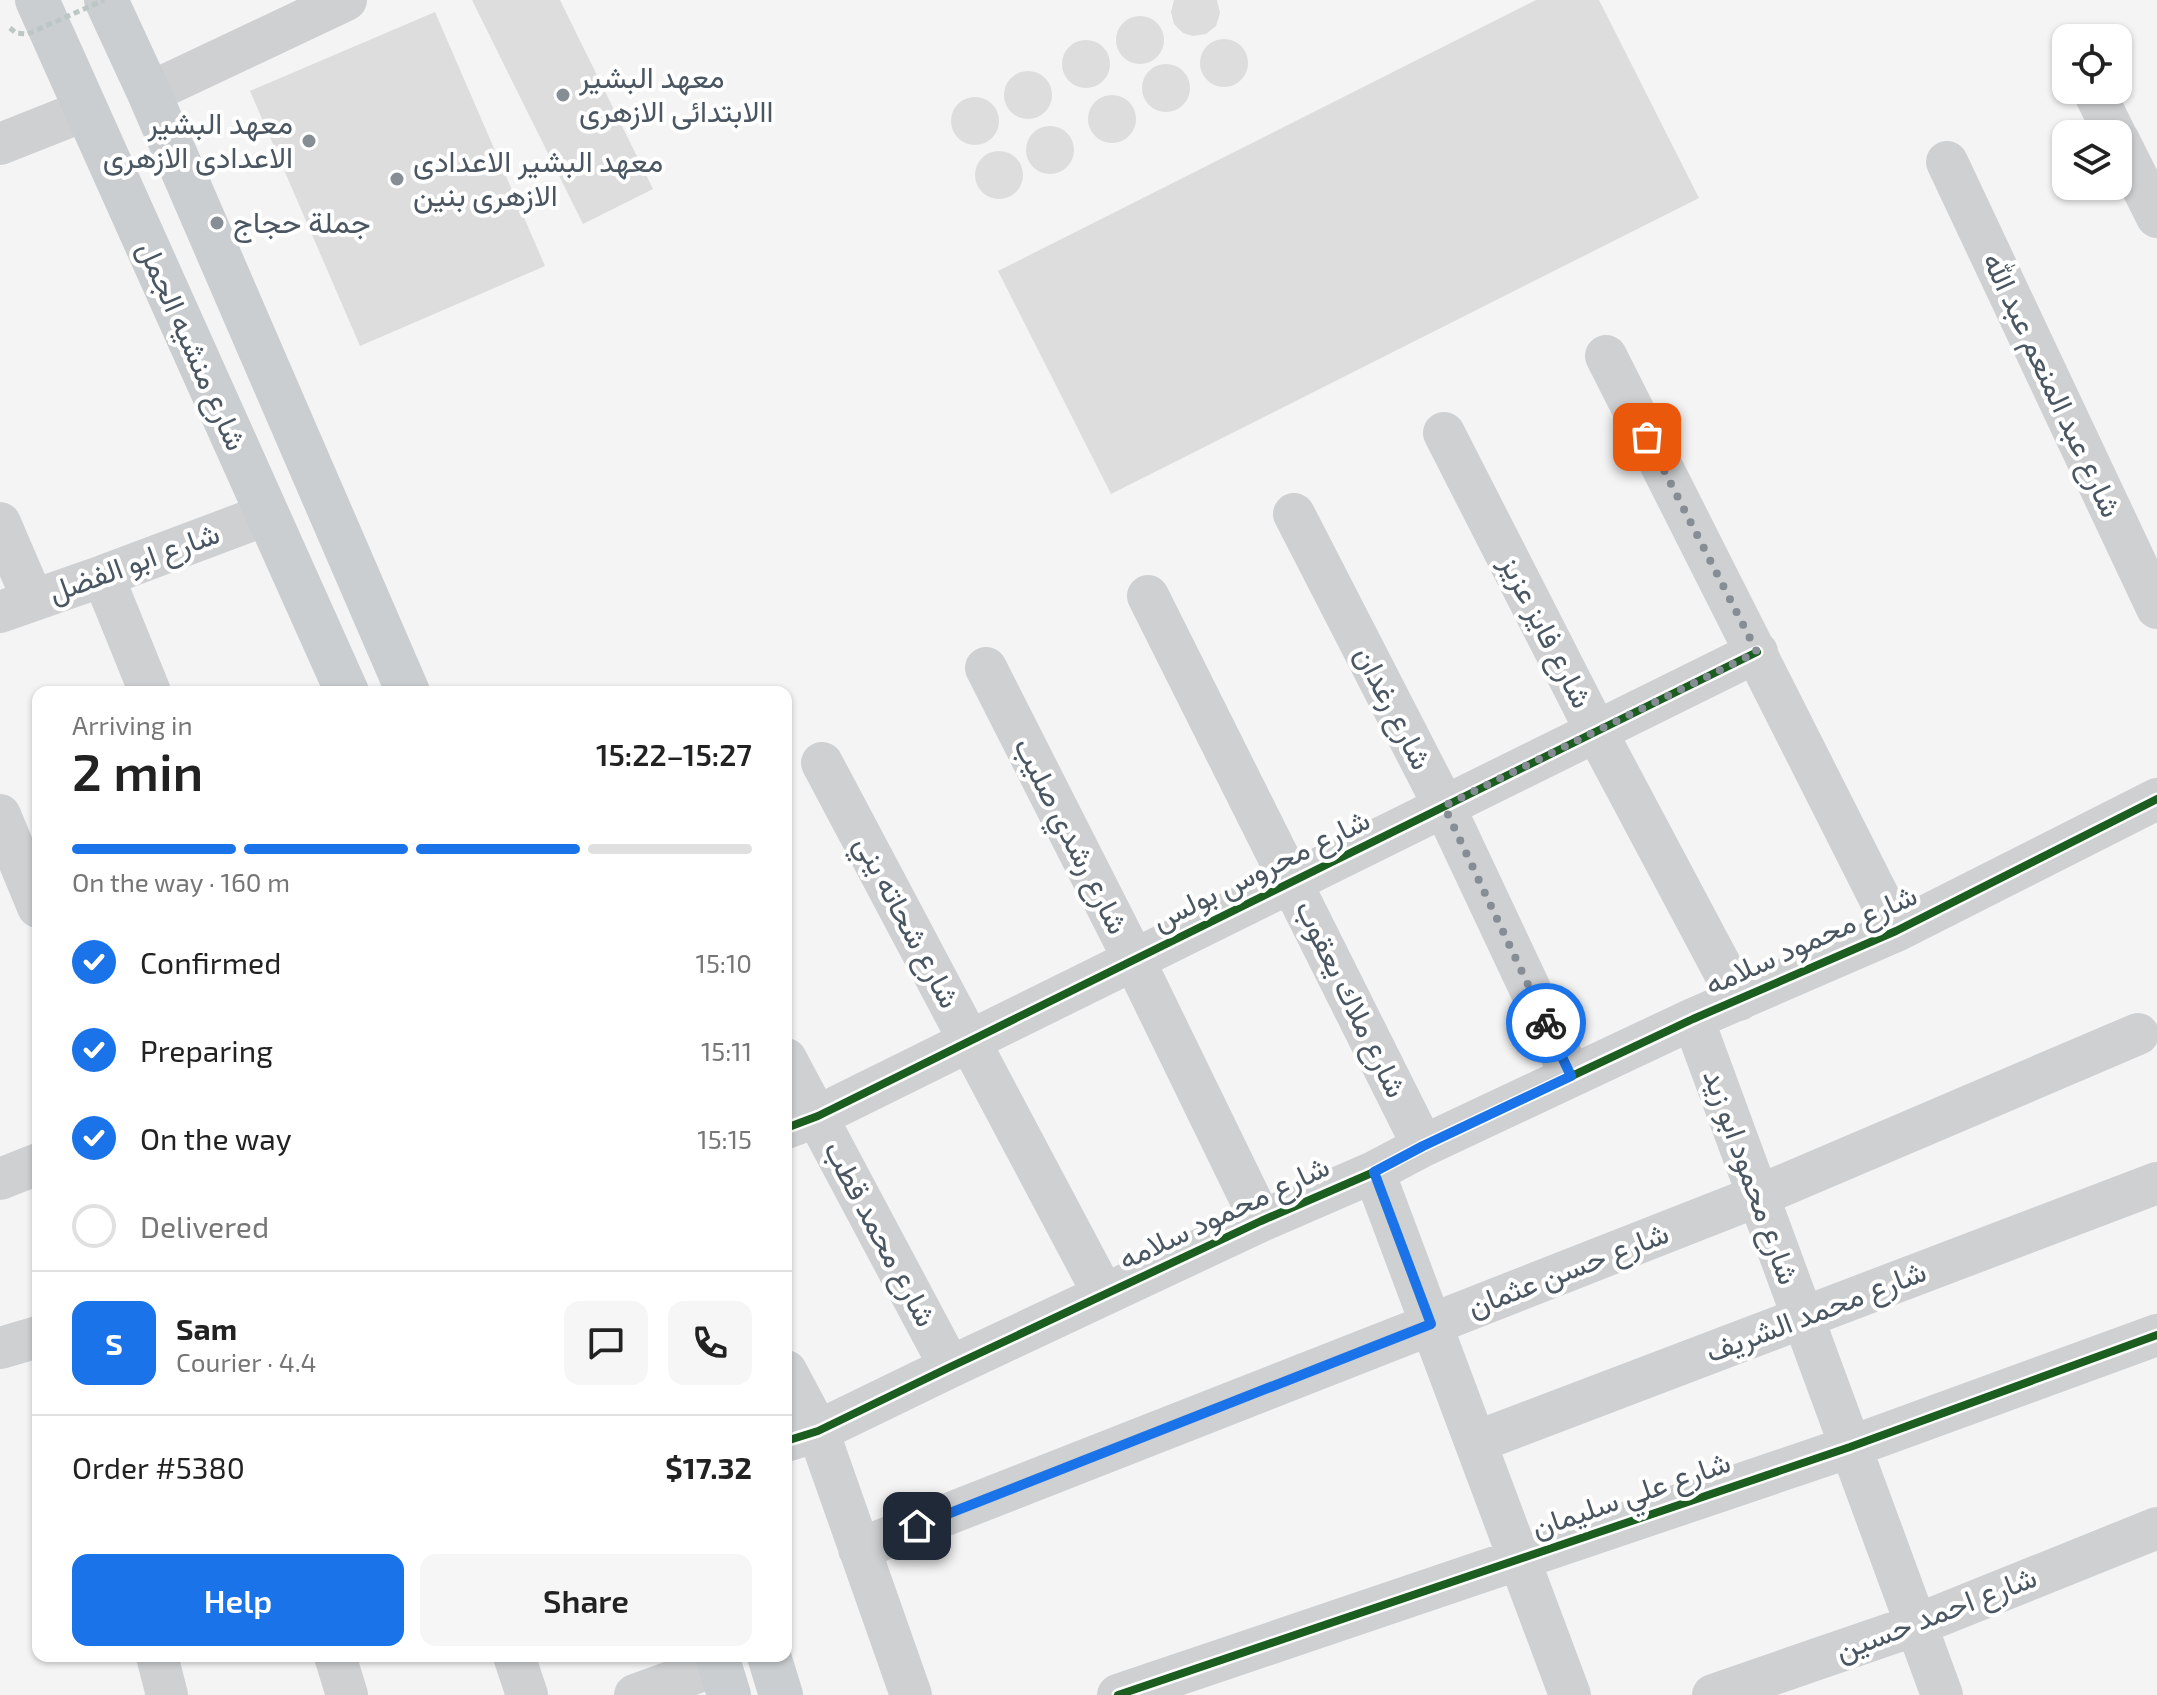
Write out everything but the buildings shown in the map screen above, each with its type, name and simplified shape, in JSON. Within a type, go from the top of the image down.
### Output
[{"type":"main road","name":"شارع منشيه الجمل","points":[[105,0],[149,93],[405,686]]},
{"type":"main road","name":"شارع منشيه الجمل","points":[[23,14],[86,110],[344,686]]},
{"type":"main road","points":[[771,1662],[781,1695]]},
{"type":"street","points":[[149,93],[346,0]]},
{"type":"street","points":[[0,144],[86,110]]},
{"type":"street","name":"شارع عبد المنعم عبد الله","points":[[1947,162],[2157,608]]},
{"type":"street","points":[[2132,167],[2157,217]]},
{"type":"street","points":[[1606,356],[1896,931]]},
{"type":"street","name":"شارع فايز عزيز","points":[[1444,433],[1596,731],[1739,1000]]},
{"type":"street","name":"شارع ابو الفضل","points":[[16,606],[268,514]]},
{"type":"street","name":"شارع رغدان","points":[[1294,514],[1444,806],[1571,1076]]},
{"type":"street","points":[[0,523],[16,606]]},
{"type":"street","points":[[103,576],[148,686]]},
{"type":"street","name":"شارع ملاك يعقوب","points":[[1148,596],[1423,1146]]},
{"type":"street","name":"شارع محروس بولس","points":[[802,1122],[1757,652]]},
{"type":"street","name":"شارع رشدي صليب","points":[[986,668],[1134,960],[1261,1221]]},
{"type":"street","name":"شارع شحاته يني","points":[[822,763],[1104,1295]]},
{"type":"street","name":"شارع محمود سلامه","points":[[802,1436],[1261,1221],[1374,1172],[1693,1019],[1896,931],[2157,799]]},
{"type":"street","points":[[0,815],[32,892]]},
{"type":"street","name":"شارع محمود ابو زيد","points":[[1693,1019],[1942,1695]]},
{"type":"street","name":"شارع حسن عثمان","points":[[859,1549],[1758,1196],[2138,1034]]},
{"type":"street","name":"شارع محمد قطب","points":[[792,1083],[802,1122],[950,1367]]},
{"type":"street","points":[[0,1179],[32,1166]]},
{"type":"street","points":[[1374,1172],[1570,1695]]},
{"type":"street","name":"شارع محمد الشريف","points":[[1476,1442],[2157,1183]]},
{"type":"street","name":"شارع علي سليمان","points":[[1118,1695],[1850,1447],[2157,1335]]},
{"type":"street","points":[[0,1348],[32,1339]]},
{"type":"street","points":[[792,1395],[802,1436],[859,1549],[911,1695]]},
{"type":"street","name":"شارع احمد حسين","points":[[1713,1695],[1916,1625],[2157,1528]]},
{"type":"street","points":[[159,1662],[167,1695]]},
{"type":"street","points":[[337,1662],[347,1695]]},
{"type":"street","points":[[516,1662],[527,1695]]},
{"type":"street","points":[[635,1695],[722,1672]]},
{"type":"path","points":[[23,14],[16,33],[28,34],[105,0]]},
{"type":"cycle path","points":[[792,1126],[818,1116],[1757,652]]},
{"type":"cycle path","points":[[792,1439],[818,1431],[1261,1221],[1374,1172],[1693,1019],[1896,931],[2157,799]]},
{"type":"cycle path","points":[[1118,1695],[1850,1447],[2157,1335]]},
{"type":"way so far","points":[[1546,1023],[1444,806],[1757,652],[1647,437]]},
{"type":"place","name":"معهد البشير االابتدائى الازهرى","points":[[563,95]]},
{"type":"place","name":"معهد البشير الاعدادى الازهرى","points":[[309,141]]},
{"type":"place","name":"معهد البشير الاعدادى الازهرى بنين","points":[[397,179]]},
{"type":"place","name":"جملة حجاج","points":[[217,223]]},
{"type":"route","points":[[917,1526],[1431,1324],[1374,1172],[1571,1076],[1546,1023]]}]
